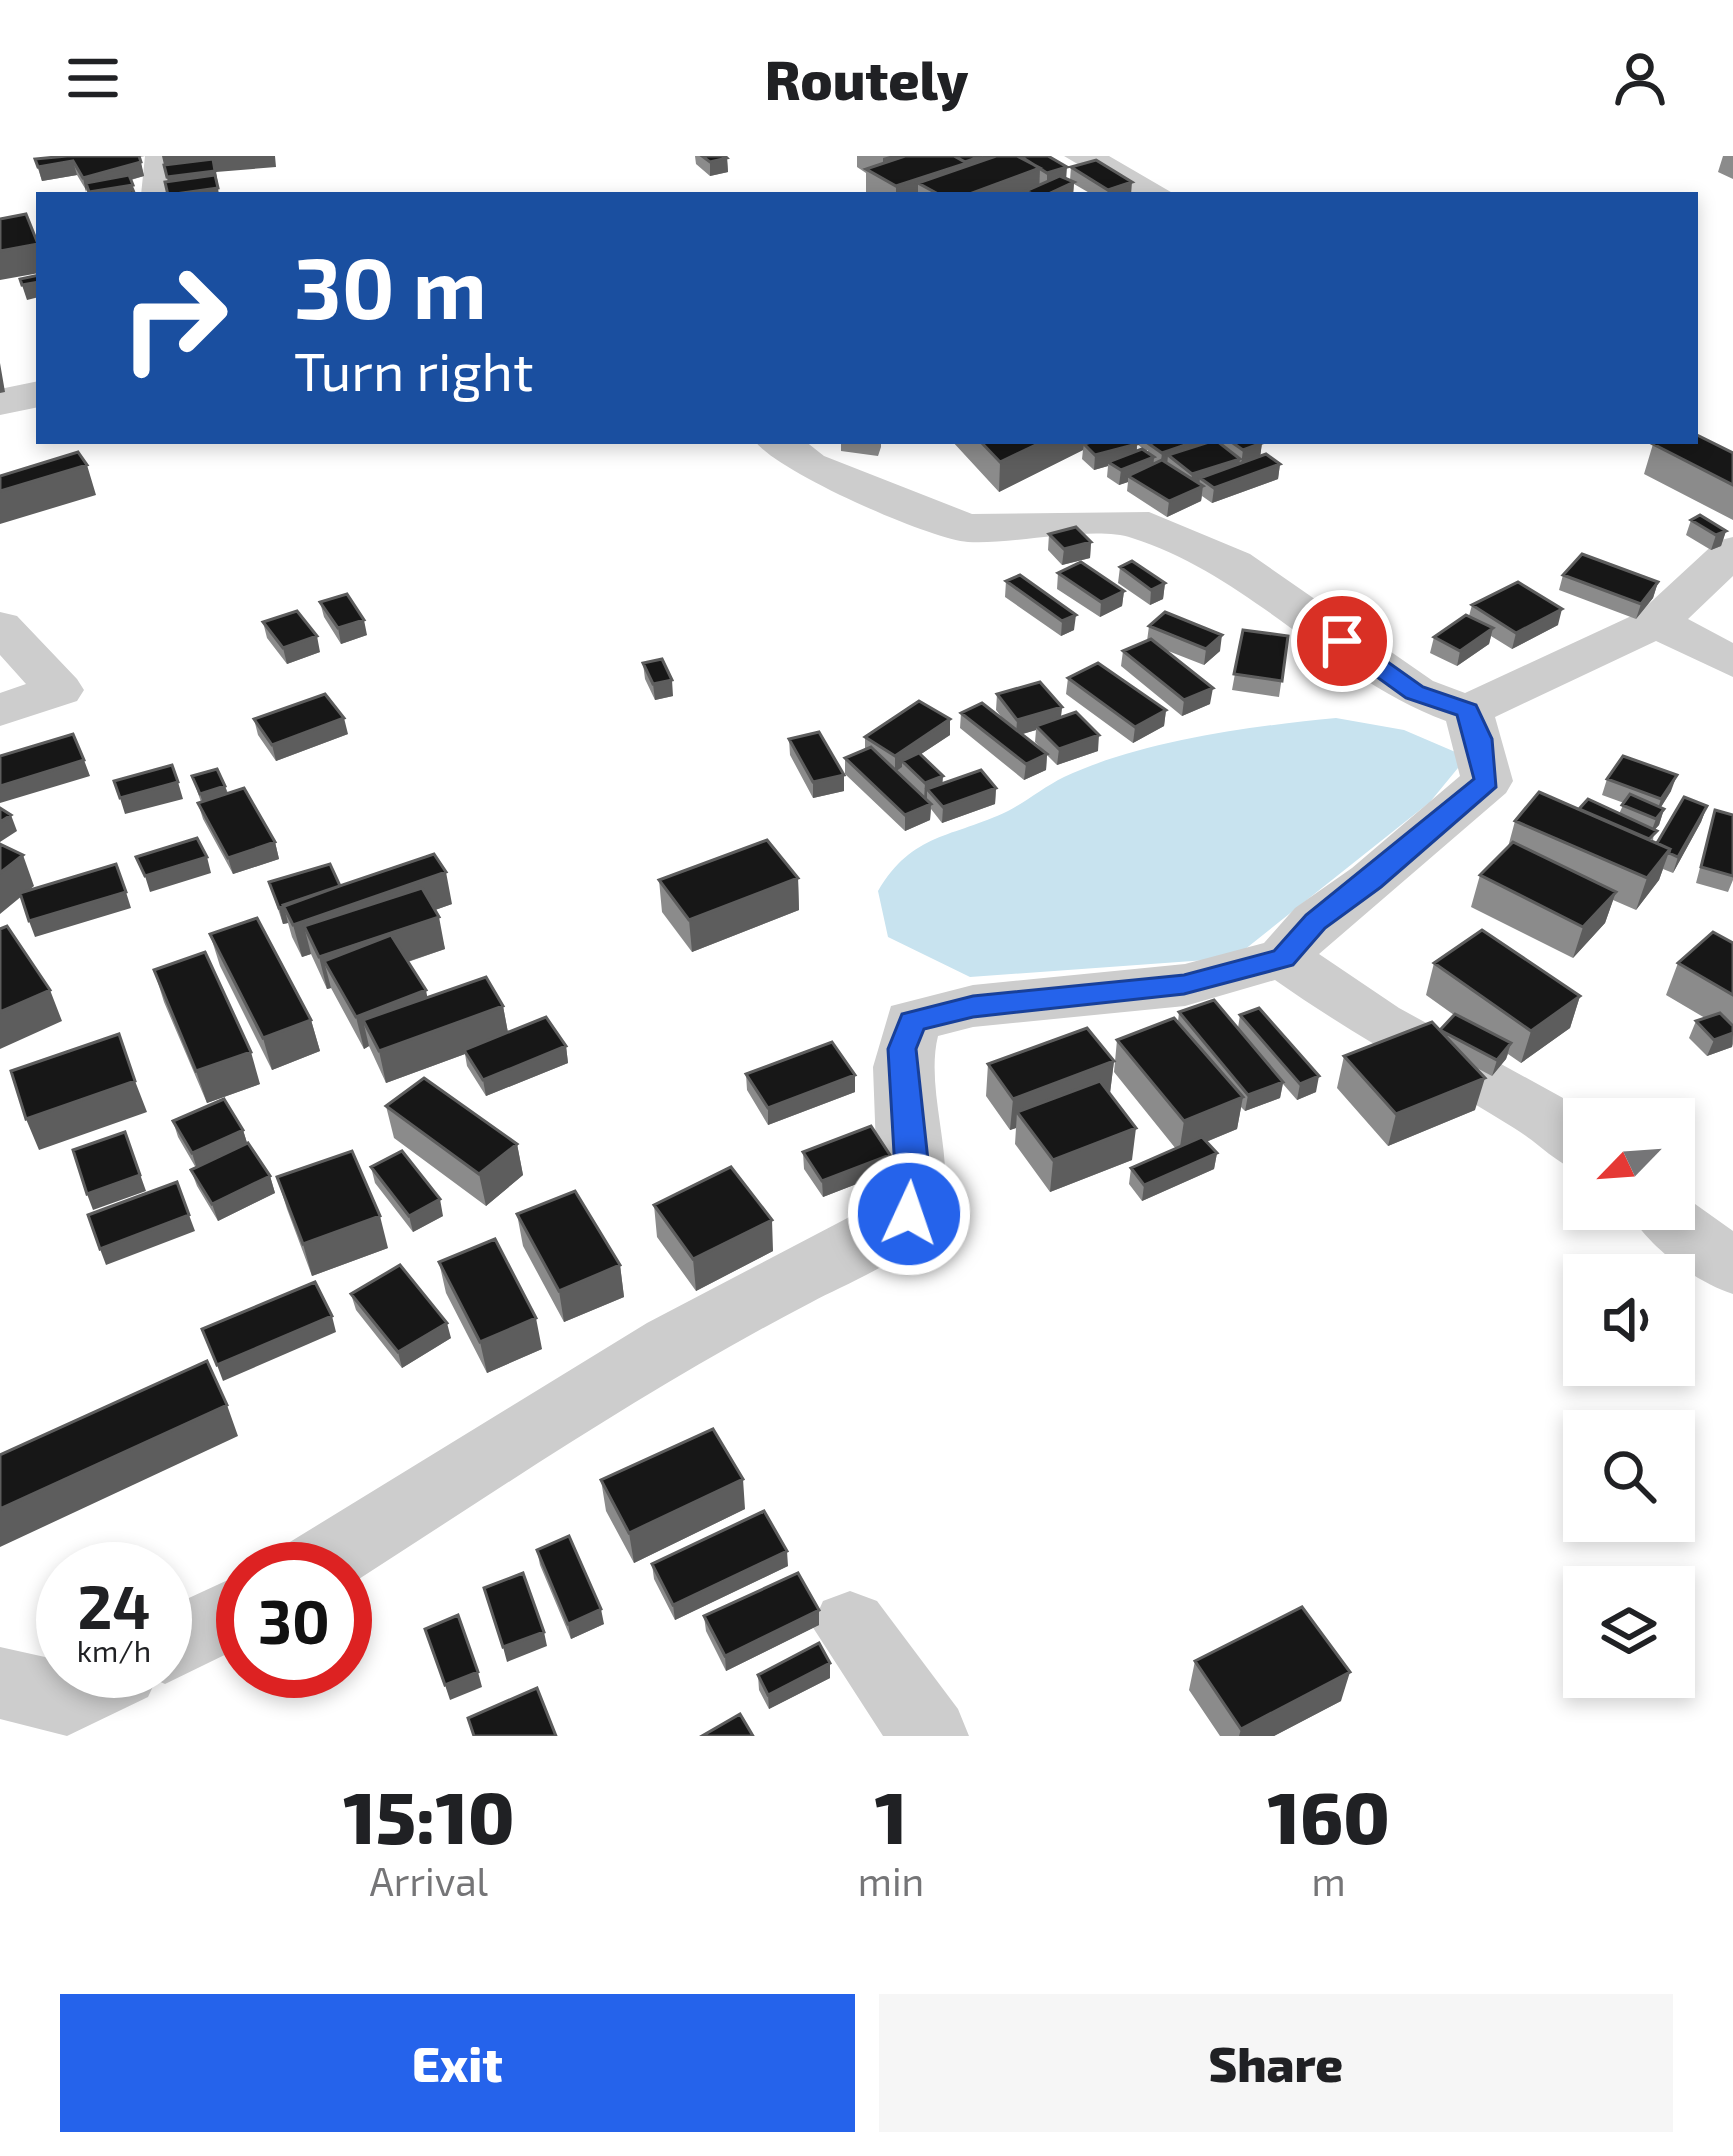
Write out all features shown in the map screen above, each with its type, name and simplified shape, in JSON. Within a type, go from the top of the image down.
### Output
[{"type":"street","points":[[159,192],[163,156]]},
{"type":"street","points":[[1082,156],[1152,192]]},
{"type":"street","points":[[0,402],[36,395]]},
{"type":"street","points":[[354,1542],[671,1343],[868,1242],[909,1214],[915,1179],[902,1049],[912,1022],[973,1006],[1184,985],[1284,958],[1315,922],[1372,881],[1487,782],[1480,739],[1467,711],[1415,692],[1234,564],[1133,523],[966,528],[808,465],[781,444]]},
{"type":"street","points":[[1467,711],[1657,622],[1733,551]]},
{"type":"street","points":[[1657,622],[1733,662]]},
{"type":"street","points":[[0,626],[59,690],[0,710]]},
{"type":"street","points":[[1284,958],[1378,1023],[1541,1114],[1563,1131]]},
{"type":"street","points":[[1685,1230],[1733,1268]]},
{"type":"street","points":[[850,1626],[930,1736]]},
{"type":"street","points":[[0,1683],[36,1692]]},
{"type":"water","points":[[1336,718],[1404,730],[1467,757],[1430,802],[1234,958],[970,977],[888,937],[878,891],[905,857],[935,839],[1008,811],[1064,777],[1127,754],[1233,731]]},
{"type":"building","points":[[139,156],[141,162],[83,178],[73,161],[38,167],[35,159]]},
{"type":"building","points":[[905,156],[954,156],[967,163],[896,186],[866,169]]},
{"type":"building","points":[[996,156],[1017,156],[1040,168],[975,192],[934,192],[918,183]]},
{"type":"building","points":[[1020,156],[1048,156],[1067,167],[1047,173]]},
{"type":"building","points":[[213,159],[215,171],[167,177],[164,165]]},
{"type":"building","points":[[1096,160],[1132,182],[1108,190],[1071,167]]},
{"type":"building","points":[[129,175],[133,185],[89,192],[86,183]]},
{"type":"building","points":[[215,175],[218,188],[167,192],[165,182]]},
{"type":"building","points":[[1060,176],[1074,182],[1052,192],[1026,191]]},
{"type":"building","points":[[26,214],[36,244],[0,251],[0,219]]},
{"type":"building","points":[[36,276],[36,283],[22,285],[20,279]]},
{"type":"building","points":[[1698,436],[1733,453],[1733,485],[1653,444],[1698,444]]},
{"type":"building","points":[[983,444],[1038,444],[1000,462]]},
{"type":"building","points":[[1084,444],[1137,444],[1095,455]]},
{"type":"building","points":[[1149,444],[1188,444],[1162,453]]},
{"type":"building","points":[[1203,444],[1221,444],[1240,459],[1192,474],[1168,455]]},
{"type":"building","points":[[1142,449],[1154,457],[1121,470],[1108,462]]},
{"type":"building","points":[[78,452],[87,465],[0,491],[0,476]]},
{"type":"building","points":[[1266,454],[1280,464],[1214,488],[1200,478]]},
{"type":"building","points":[[1162,460],[1203,486],[1169,501],[1128,476]]},
{"type":"building","points":[[1700,515],[1726,531],[1716,535],[1691,520]]},
{"type":"building","points":[[1076,527],[1091,542],[1064,549],[1049,534]]},
{"type":"building","points":[[1582,554],[1658,582],[1641,604],[1563,575]]},
{"type":"building","points":[[1132,561],[1165,583],[1151,590],[1120,567]]},
{"type":"building","points":[[1081,562],[1124,591],[1101,602],[1058,573]]},
{"type":"building","points":[[1020,575],[1076,615],[1062,621],[1006,581]]},
{"type":"building","points":[[1518,582],[1562,609],[1516,633],[1472,605]]},
{"type":"building","points":[[347,594],[364,620],[338,628],[320,602]]},
{"type":"building","points":[[297,611],[317,636],[283,648],[263,622]]},
{"type":"building","points":[[1165,612],[1222,635],[1206,649],[1149,626]]},
{"type":"building","points":[[1466,615],[1493,628],[1460,651],[1434,637]]},
{"type":"building","points":[[1243,630],[1288,636],[1282,681],[1234,674]]},
{"type":"building","points":[[1151,639],[1213,688],[1184,700],[1123,651]]},
{"type":"building","points":[[662,659],[672,680],[653,684],[643,663]]},
{"type":"building","points":[[1098,663],[1166,710],[1135,727],[1068,678]]},
{"type":"building","points":[[1040,682],[1062,707],[1017,720],[997,694]]},
{"type":"building","points":[[325,694],[344,718],[272,745],[254,719]]},
{"type":"building","points":[[919,701],[950,719],[895,756],[865,737]]},
{"type":"building","points":[[982,703],[1047,754],[1026,764],[961,713]]},
{"type":"building","points":[[1076,712],[1099,735],[1059,749],[1036,726]]},
{"type":"building","points":[[819,732],[844,775],[813,782],[789,739]]},
{"type":"building","points":[[73,734],[84,760],[0,786],[0,756]]},
{"type":"building","points":[[871,747],[931,804],[905,815],[845,758]]},
{"type":"building","points":[[919,753],[943,776],[925,783],[902,761]]},
{"type":"building","points":[[1623,756],[1677,775],[1661,799],[1607,779]]},
{"type":"building","points":[[172,765],[178,782],[120,798],[114,781]]},
{"type":"building","points":[[217,769],[225,786],[200,794],[192,776]]},
{"type":"building","points":[[981,770],[996,788],[943,807],[927,789]]},
{"type":"building","points":[[244,788],[275,842],[228,858],[198,803]]},
{"type":"building","points":[[1539,792],[1670,849],[1647,878],[1515,821]]},
{"type":"building","points":[[1630,794],[1664,809],[1656,819],[1622,805]]},
{"type":"building","points":[[1684,797],[1707,806],[1678,857],[1657,843]]},
{"type":"building","points":[[1588,799],[1657,831],[1649,839],[1579,809]]},
{"type":"building","points":[[1715,810],[1733,815],[1733,876],[1701,867]]},
{"type":"building","points":[[197,838],[207,857],[145,876],[136,857]]},
{"type":"building","points":[[767,840],[798,878],[689,920],[659,880]]},
{"type":"building","points":[[1513,842],[1616,892],[1583,927],[1480,875]]},
{"type":"building","points":[[0,844],[23,855],[0,873]]},
{"type":"building","points":[[434,854],[446,872],[293,925],[283,905]]},
{"type":"building","points":[[116,864],[126,892],[29,921],[20,893]]},
{"type":"building","points":[[330,864],[340,886],[279,908],[269,882]]},
{"type":"building","points":[[422,888],[439,917],[319,957],[304,926]]},
{"type":"building","points":[[257,918],[311,1020],[263,1038],[210,934]]},
{"type":"building","points":[[7,926],[50,990],[0,1012],[0,929]]},
{"type":"building","points":[[1482,930],[1580,996],[1531,1031],[1434,963]]},
{"type":"building","points":[[1713,932],[1733,943],[1733,995],[1678,963]]},
{"type":"building","points":[[391,935],[426,990],[356,1017],[324,961]]},
{"type":"building","points":[[205,952],[251,1052],[196,1071],[154,970]]},
{"type":"building","points":[[486,977],[503,1006],[379,1051],[363,1020]]},
{"type":"building","points":[[1214,1000],[1283,1082],[1248,1095],[1179,1012]]},
{"type":"building","points":[[1259,1008],[1319,1076],[1300,1084],[1240,1015]]},
{"type":"building","points":[[1720,1013],[1733,1026],[1733,1033],[1714,1040],[1696,1021]]},
{"type":"building","points":[[1455,1014],[1511,1043],[1497,1060],[1440,1030]]},
{"type":"building","points":[[546,1017],[566,1046],[483,1080],[464,1050]]},
{"type":"building","points":[[1174,1018],[1243,1097],[1184,1121],[1117,1040]]},
{"type":"building","points":[[1432,1022],[1485,1078],[1396,1114],[1344,1056]]},
{"type":"building","points":[[1087,1028],[1114,1061],[1013,1099],[988,1064]]},
{"type":"building","points":[[119,1034],[135,1081],[26,1119],[11,1071]]},
{"type":"building","points":[[832,1042],[855,1075],[768,1108],[746,1074]]},
{"type":"building","points":[[424,1078],[517,1144],[479,1174],[386,1106]]},
{"type":"building","points":[[1100,1081],[1136,1128],[1053,1160],[1017,1112]]},
{"type":"building","points":[[224,1099],[243,1130],[192,1153],[173,1121]]},
{"type":"building","points":[[871,1126],[890,1155],[822,1181],[803,1152]]},
{"type":"building","points":[[125,1132],[140,1175],[87,1194],[73,1150]]},
{"type":"building","points":[[1202,1137],[1217,1153],[1144,1185],[1131,1168]]},
{"type":"building","points":[[248,1143],[270,1176],[212,1204],[191,1170]]},
{"type":"building","points":[[352,1151],[380,1216],[303,1244],[277,1177]]},
{"type":"building","points":[[402,1151],[440,1199],[409,1216],[371,1167]]},
{"type":"building","points":[[731,1167],[772,1220],[693,1259],[654,1205]]},
{"type":"building","points":[[177,1182],[189,1215],[100,1249],[88,1215]]},
{"type":"building","points":[[575,1191],[620,1265],[559,1291],[517,1214]]},
{"type":"building","points":[[495,1239],[536,1318],[480,1342],[439,1262]]},
{"type":"building","points":[[400,1265],[447,1323],[398,1352],[351,1294]]},
{"type":"building","points":[[315,1282],[332,1316],[217,1365],[202,1329]]},
{"type":"building","points":[[207,1361],[227,1405],[0,1509],[0,1455]]},
{"type":"building","points":[[713,1429],[743,1479],[629,1533],[601,1480]]},
{"type":"building","points":[[764,1511],[787,1551],[673,1605],[652,1564]]},
{"type":"building","points":[[569,1536],[601,1609],[568,1624],[537,1550]]},
{"type":"building","points":[[523,1573],[544,1632],[503,1647],[484,1588]]},
{"type":"building","points":[[798,1573],[819,1610],[725,1656],[704,1616]]},
{"type":"building","points":[[1302,1607],[1350,1672],[1241,1729],[1195,1661]]},
{"type":"building","points":[[458,1615],[478,1672],[445,1685],[425,1629]]},
{"type":"building","points":[[819,1643],[830,1663],[768,1695],[758,1675]]},
{"type":"building","points":[[537,1688],[556,1736],[474,1736],[468,1718]]},
{"type":"building","points":[[740,1714],[753,1736],[702,1736]]},
{"type":"route","points":[[909,1214],[915,1179],[902,1049],[912,1022],[973,1006],[1184,985],[1284,958],[1315,922],[1372,881],[1487,782],[1480,739],[1467,711],[1415,692],[1342,641]]}]
